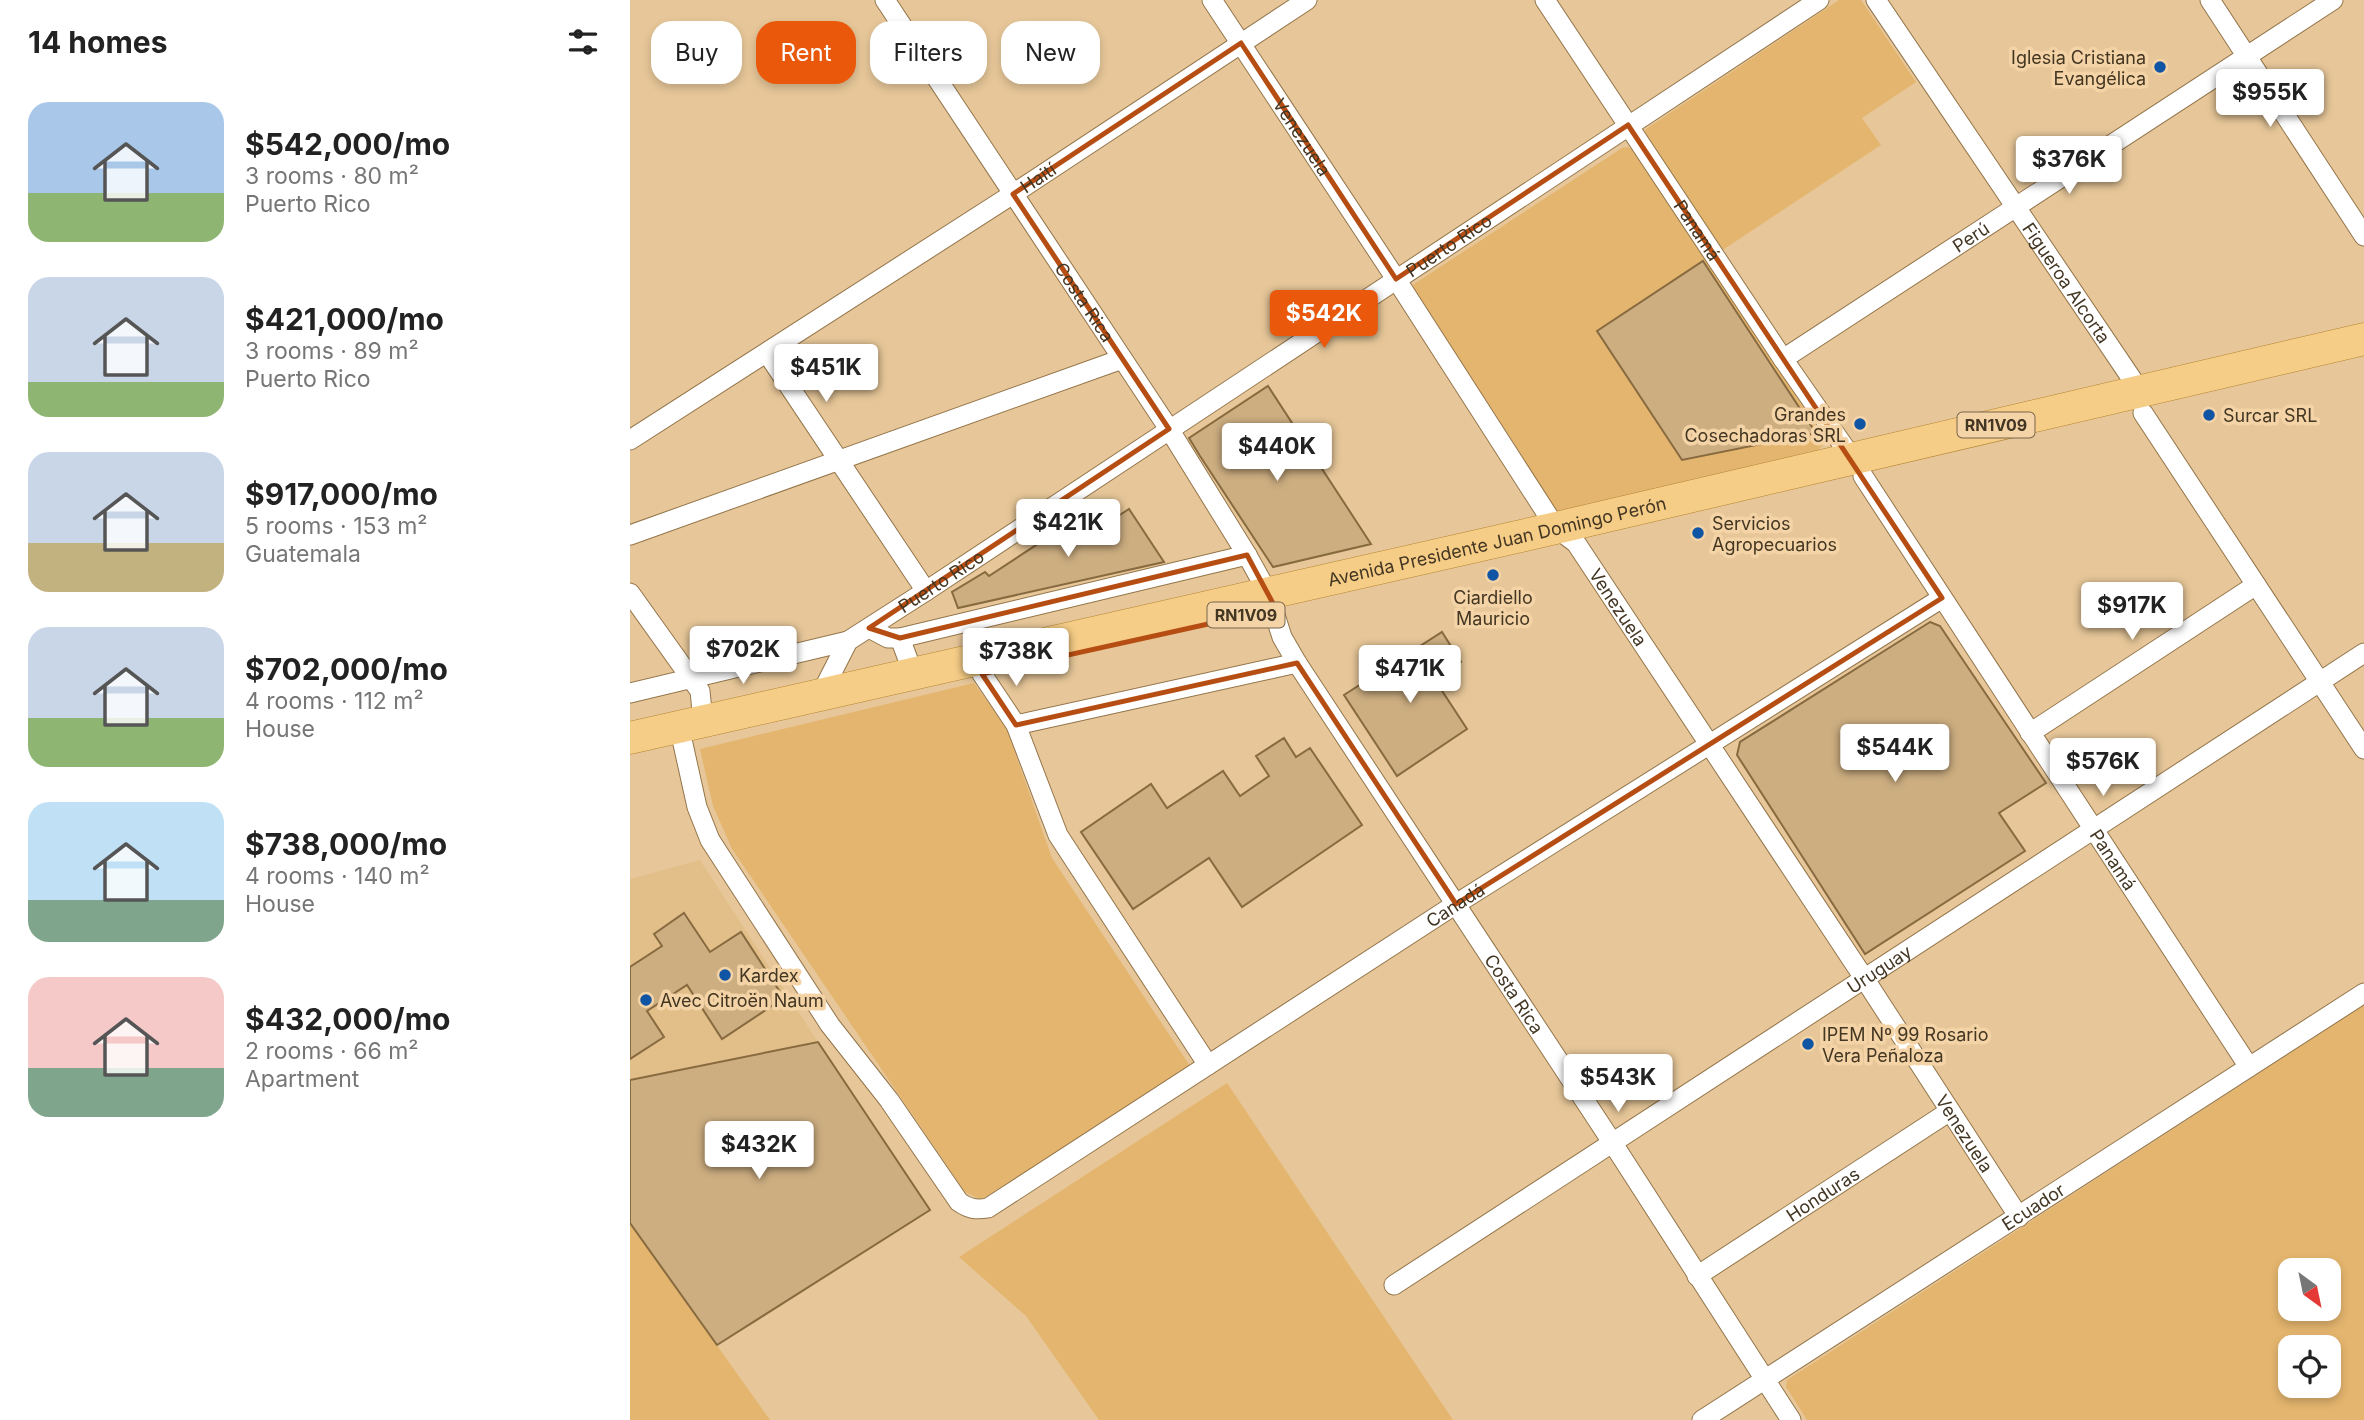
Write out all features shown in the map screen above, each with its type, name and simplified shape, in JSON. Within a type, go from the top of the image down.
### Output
[{"type":"main road","name":"Avenida Presidente Juan Domingo Perón","points":[[2141,402],[2364,340]]},
{"type":"main road","name":"Avenida Presidente Juan Domingo Perón","points":[[630,738],[693,733],[1275,613],[1566,536],[1858,467],[2141,402],[2364,360]]},
{"type":"main road","name":"Avenida Presidente Juan Domingo Perón","points":[[630,756],[693,733],[821,694],[913,673],[1275,613]]},
{"type":"street","name":"Costa Rica","points":[[885,0],[1169,429],[1247,555],[1297,663],[1791,1420]]},
{"type":"street","name":"Venezuela","points":[[1212,0],[1566,536],[1710,743],[2019,1217]]},
{"type":"street","name":"Haití","points":[[630,440],[1013,194],[1307,0]]},
{"type":"street","name":"Panamá","points":[[1545,0],[1783,359],[1858,467],[2249,1068]]},
{"type":"street","name":"Puerto Rico","points":[[848,641],[1819,0]]},
{"type":"street","name":"Figueroa Alcorta","points":[[1876,0],[2015,208],[2364,749]]},
{"type":"street","points":[[2210,0],[2364,236]]},
{"type":"street","name":"Perú","points":[[1783,359],[2333,0]]},
{"type":"street","points":[[768,353],[926,592]]},
{"type":"street","points":[[630,535],[1122,359]]},
{"type":"street","points":[[869,628],[888,638],[900,638],[1247,555]]},
{"type":"street","points":[[2030,733],[2256,585]]},
{"type":"street","points":[[630,593],[700,691],[693,733]]},
{"type":"street","name":"Canadá","points":[[693,733],[697,807],[710,840],[830,1025],[889,1100],[959,1202],[978,1210],[988,1208],[1456,904],[1942,598]]},
{"type":"street","points":[[900,638],[913,673]]},
{"type":"street","points":[[630,693],[848,641]]},
{"type":"street","points":[[821,694],[848,641]]},
{"type":"street","name":"Uruguay","points":[[1394,1284],[2364,653]]},
{"type":"street","points":[[1016,725],[1297,663]]},
{"type":"street","points":[[982,674],[1016,725],[1058,835],[1208,1065]]},
{"type":"street","name":"Ecuador","points":[[1702,1420],[2364,993]]},
{"type":"street","name":"Honduras","points":[[1697,1276],[1950,1111]]},
{"type":"highlighted area","points":[[1241,43],[1396,279],[1628,125],[1942,598],[1456,904],[1297,663],[1016,725],[982,674],[1276,609],[1247,555],[900,638],[869,628],[1169,429],[1013,194]]},
{"type":"shaded area","points":[[1839,0],[1861,0],[1916,82],[1862,118],[1881,145],[1721,251],[1644,133],[1646,129]]},
{"type":"shaded area","points":[[1628,147],[1633,150],[1823,437],[1824,444],[1818,450],[1559,511],[1553,510],[1411,289],[1414,284],[1622,148]],"holes":[[[1702,261],[1816,432],[1682,460],[1597,331]]]},
{"type":"shaded area","points":[[974,683],[1006,727],[1052,858],[1190,1066],[980,1199],[965,1192],[732,849],[713,806],[700,749]]},
{"type":"shaded area","points":[[700,860],[818,1042],[630,1080],[630,879]]},
{"type":"shaded area","points":[[2364,1005],[2364,1420],[1807,1420],[1786,1387],[1787,1380]]},
{"type":"shaded area","points":[[1227,1083],[1453,1420],[1099,1420],[1026,1316],[959,1257]]},
{"type":"shaded area","points":[[630,1223],[770,1420],[630,1420]]},
{"type":"building","points":[[1703,261],[1816,433],[1682,460],[1597,331]]},
{"type":"building","points":[[1268,386],[1371,544],[1273,567],[1200,456],[1189,438]]},
{"type":"building","points":[[1097,505],[1109,522],[1129,509],[1164,562],[958,608],[952,592],[985,572],[989,576]]},
{"type":"building","points":[[1930,622],[1940,626],[2046,783],[1999,813],[2025,851],[1865,954],[1737,755],[1740,742]]},
{"type":"building","points":[[1442,632],[1461,662],[1435,680],[1467,729],[1397,776],[1344,695]]},
{"type":"building","points":[[1284,738],[1296,757],[1310,748],[1362,825],[1242,907],[1209,858],[1133,909],[1081,832],[1151,784],[1167,808],[1223,771],[1240,796],[1269,776],[1256,756]]},
{"type":"building","name":"Kardex","points":[[684,913],[710,952],[741,932],[784,998],[722,1039],[687,985],[647,1011],[664,1037],[630,1059],[630,967],[662,946],[654,934]]},
{"type":"building","points":[[818,1042],[930,1210],[717,1345],[630,1223],[630,1080]]},
{"type":"place","name":"Iglesia Cristiana Evangélica","points":[[2160,67]]},
{"type":"place","name":"Surcar SRL","points":[[2209,415]]},
{"type":"place","name":"Grandes Cosechadoras SRL","points":[[1860,424]]},
{"type":"place","name":"Servicios Agropecuarios","points":[[1698,533]]},
{"type":"place","name":"Ciardiello Mauricio","points":[[1493,575]]},
{"type":"place","name":"Kardex","points":[[725,975]]},
{"type":"place","name":"Avec Citroën Naum","points":[[646,1000]]},
{"type":"place","name":"IPEM Nº 99 Rosario Vera Peñaloza","points":[[1808,1044]]}]
